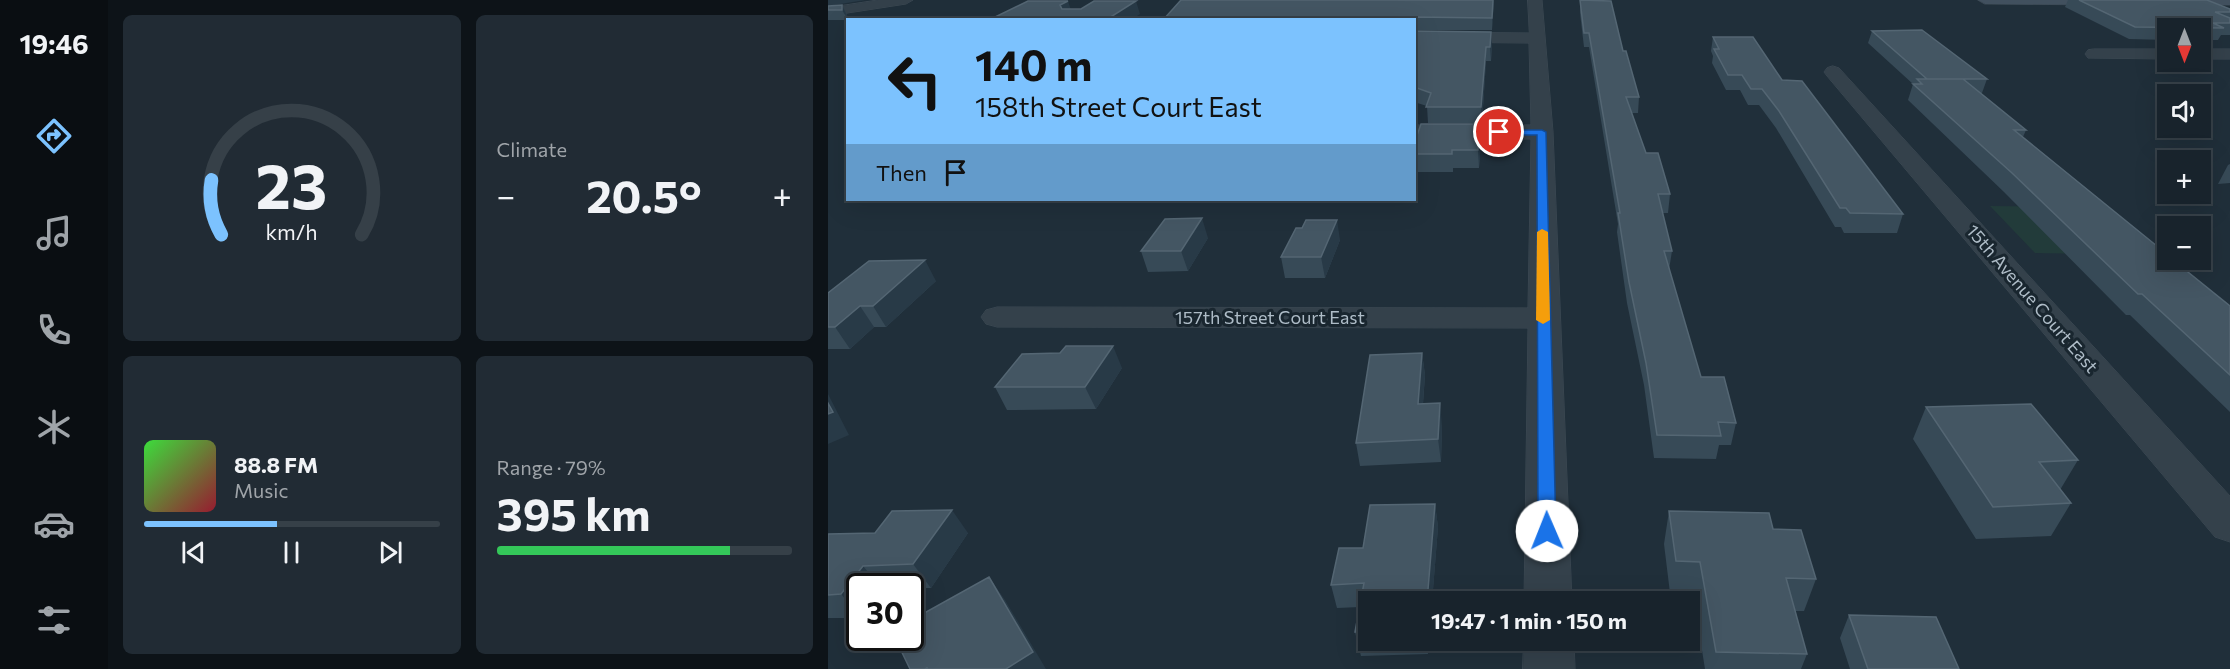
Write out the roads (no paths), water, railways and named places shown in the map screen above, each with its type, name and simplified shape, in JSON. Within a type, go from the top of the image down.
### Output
[{"type":"street","points":[[828,12],[906,0]]},
{"type":"street","points":[[1535,0],[1542,132],[1548,591]]},
{"type":"street","points":[[1985,0],[2124,1]]},
{"type":"street","points":[[2148,1],[2230,1]]},
{"type":"street","points":[[2195,1],[2230,15]]},
{"type":"street","points":[[1416,37],[1536,38]]},
{"type":"street","points":[[2094,54],[2157,54]]},
{"type":"street","points":[[2211,54],[2230,54]]},
{"type":"street","name":"15th Avenue Court East","points":[[1833,72],[2230,525]]},
{"type":"street","points":[[1416,132],[1542,132]]},
{"type":"street","name":"157th Street Court East","points":[[997,317],[1543,318]]},
{"type":"street","points":[[1549,651],[1549,669]]}]
